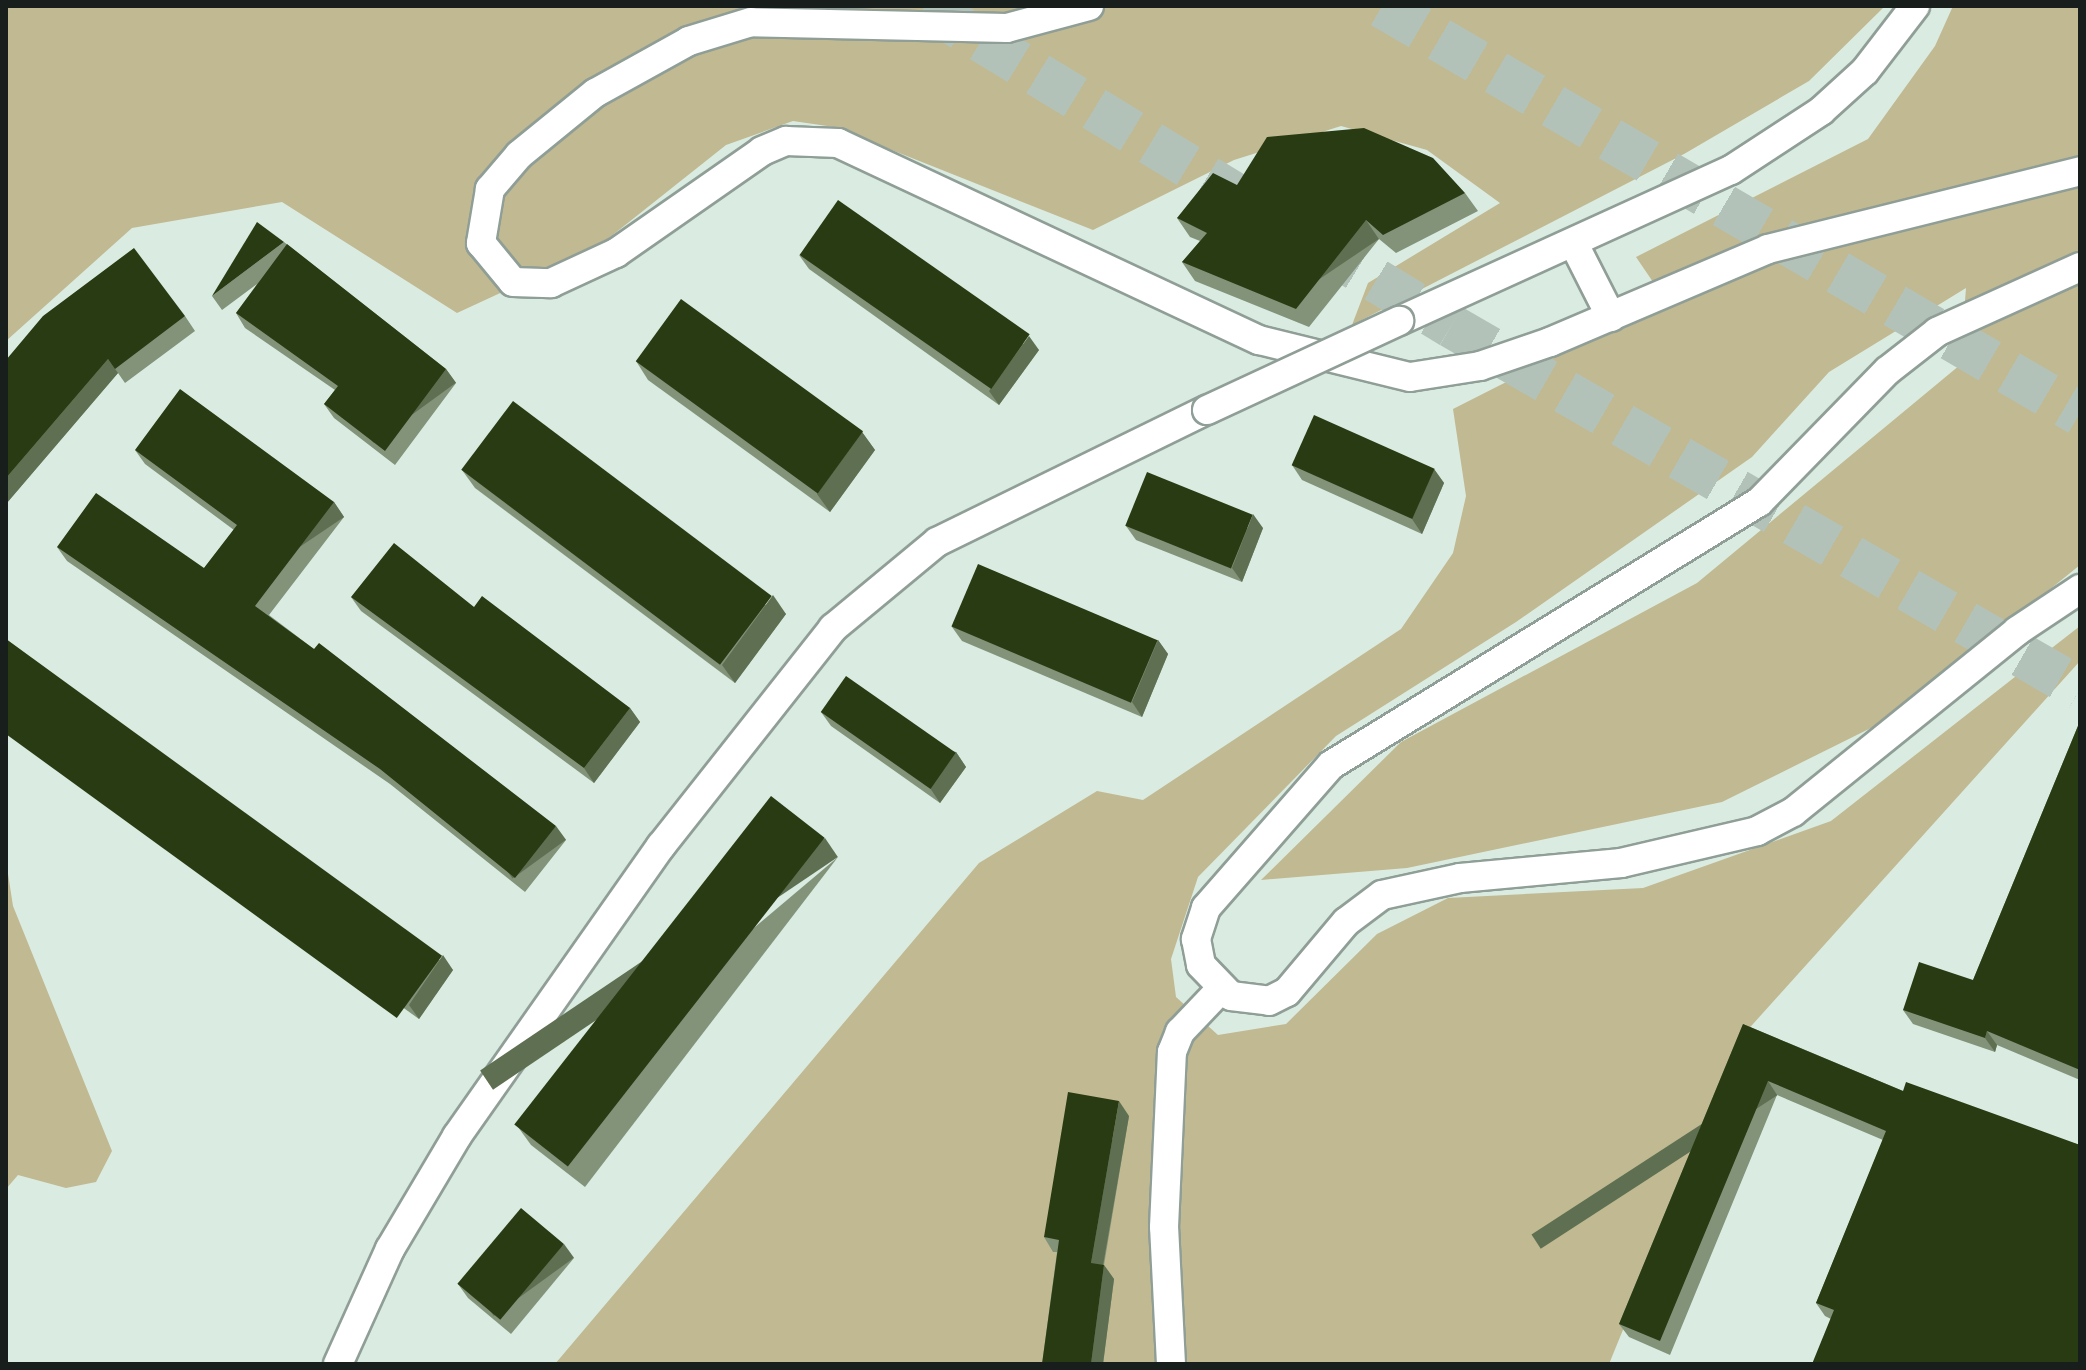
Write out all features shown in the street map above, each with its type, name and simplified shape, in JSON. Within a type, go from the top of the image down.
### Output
[{"type":"street","points":[[1089,6],[993,29],[751,22],[689,41],[595,93],[519,155],[490,189],[481,243],[513,282],[539,286],[568,278],[616,253],[751,157],[803,140],[849,147],[915,185],[1259,340],[1380,375],[1480,366],[1611,317],[1768,249],[2080,171]]},
{"type":"street","points":[[338,1364],[390,1249],[457,1136],[661,846],[833,628],[937,542],[1207,410],[1731,170],[1821,111],[1865,71],[1915,6]]},
{"type":"street","points":[[1574,244],[1611,317]]},
{"type":"street","points":[[2080,267],[1937,332],[1887,371],[1759,502],[1331,765],[1277,820],[1200,919],[1198,957],[1221,989],[1250,1002],[1279,998],[1355,913],[1382,895],[1460,878],[1655,857],[1778,821],[2017,631],[2080,589]]},
{"type":"street","points":[[1171,1364],[1164,1227],[1172,1052],[1180,1032],[1221,989]]},
{"type":"shaded area","points":[[6,6],[1885,6],[1809,81],[1684,154],[1352,325],[1368,283],[1500,203],[1427,150],[1341,126],[1234,160],[1093,230],[834,127],[793,121],[726,145],[595,249],[457,313],[282,202],[132,228],[6,341]]},
{"type":"shaded area","points":[[1953,6],[2080,6],[2080,565],[1891,718],[1722,802],[1407,868],[1261,880],[1401,742],[1697,583],[1960,365],[1966,288],[1829,372],[1752,457],[1516,622],[1336,736],[1198,877],[1171,959],[1176,997],[1218,1035],[1286,1024],[1377,934],[1448,898],[1643,888],[1831,821],[2080,626],[2080,661],[1744,1034],[1609,1364],[555,1364],[979,863],[1097,791],[1143,800],[1401,629],[1453,553],[1466,496],[1453,409],[1666,301],[1636,257],[1868,139],[1935,46]]},
{"type":"shaded area","points":[[6,861],[13,906],[112,1151],[96,1182],[66,1188],[18,1175],[6,1189]]},
{"type":"building","points":[[1364,128],[1433,158],[1465,193],[1383,235],[1366,220],[1296,309],[1182,262],[1207,233],[1177,218],[1213,173],[1237,185],[1267,137]]},
{"type":"building","points":[[838,200],[1030,334],[991,389],[800,255]]},
{"type":"building","points":[[257,222],[284,242],[212,296]]},
{"type":"building","points":[[287,244],[446,369],[385,451],[324,404],[338,386],[236,313]]},
{"type":"building","points":[[134,248],[185,316],[115,369],[108,359],[6,478],[6,360],[43,316]]},
{"type":"building","points":[[681,299],[863,431],[818,494],[636,361]]},
{"type":"building","points":[[180,389],[334,502],[255,606],[314,649],[319,643],[556,826],[515,878],[380,769],[57,547],[96,493],[204,568],[237,525],[135,450]]},
{"type":"building","points":[[513,401],[772,596],[720,665],[461,470]]},
{"type":"building","points":[[1314,415],[1435,469],[1412,519],[1292,465]]},
{"type":"building","points":[[1147,472],[1253,515],[1231,568],[1125,526]]},
{"type":"building","points":[[394,543],[474,607],[482,596],[630,708],[584,768],[351,597]]},
{"type":"building","points":[[978,564],[1157,640],[1131,703],[951,627]]},
{"type":"building","points":[[6,639],[442,956],[397,1018],[6,734]]},
{"type":"building","points":[[846,676],[956,753],[931,789],[821,712]]},
{"type":"building","points":[[2080,721],[2080,1070],[1987,1031],[1985,1038],[1903,1010],[1919,962],[1973,980]]},
{"type":"building","points":[[771,796],[825,838],[568,1166],[514,1125]]},
{"type":"building","points":[[1743,1024],[1903,1091],[1906,1082],[2080,1145],[2080,1364],[1812,1364],[1834,1310],[1816,1303],[1886,1131],[1768,1081],[1660,1341],[1619,1324]]},
{"type":"building","points":[[1068,1092],[1119,1101],[1091,1263],[1104,1265],[1091,1364],[1042,1364],[1059,1240],[1044,1237]]},
{"type":"building","points":[[521,1208],[564,1244],[500,1320],[457,1284]]},
{"type":"tunnel","points":[[925,6],[1451,326],[2080,689]]},
{"type":"tunnel","points":[[1382,6],[2080,414]]}]
